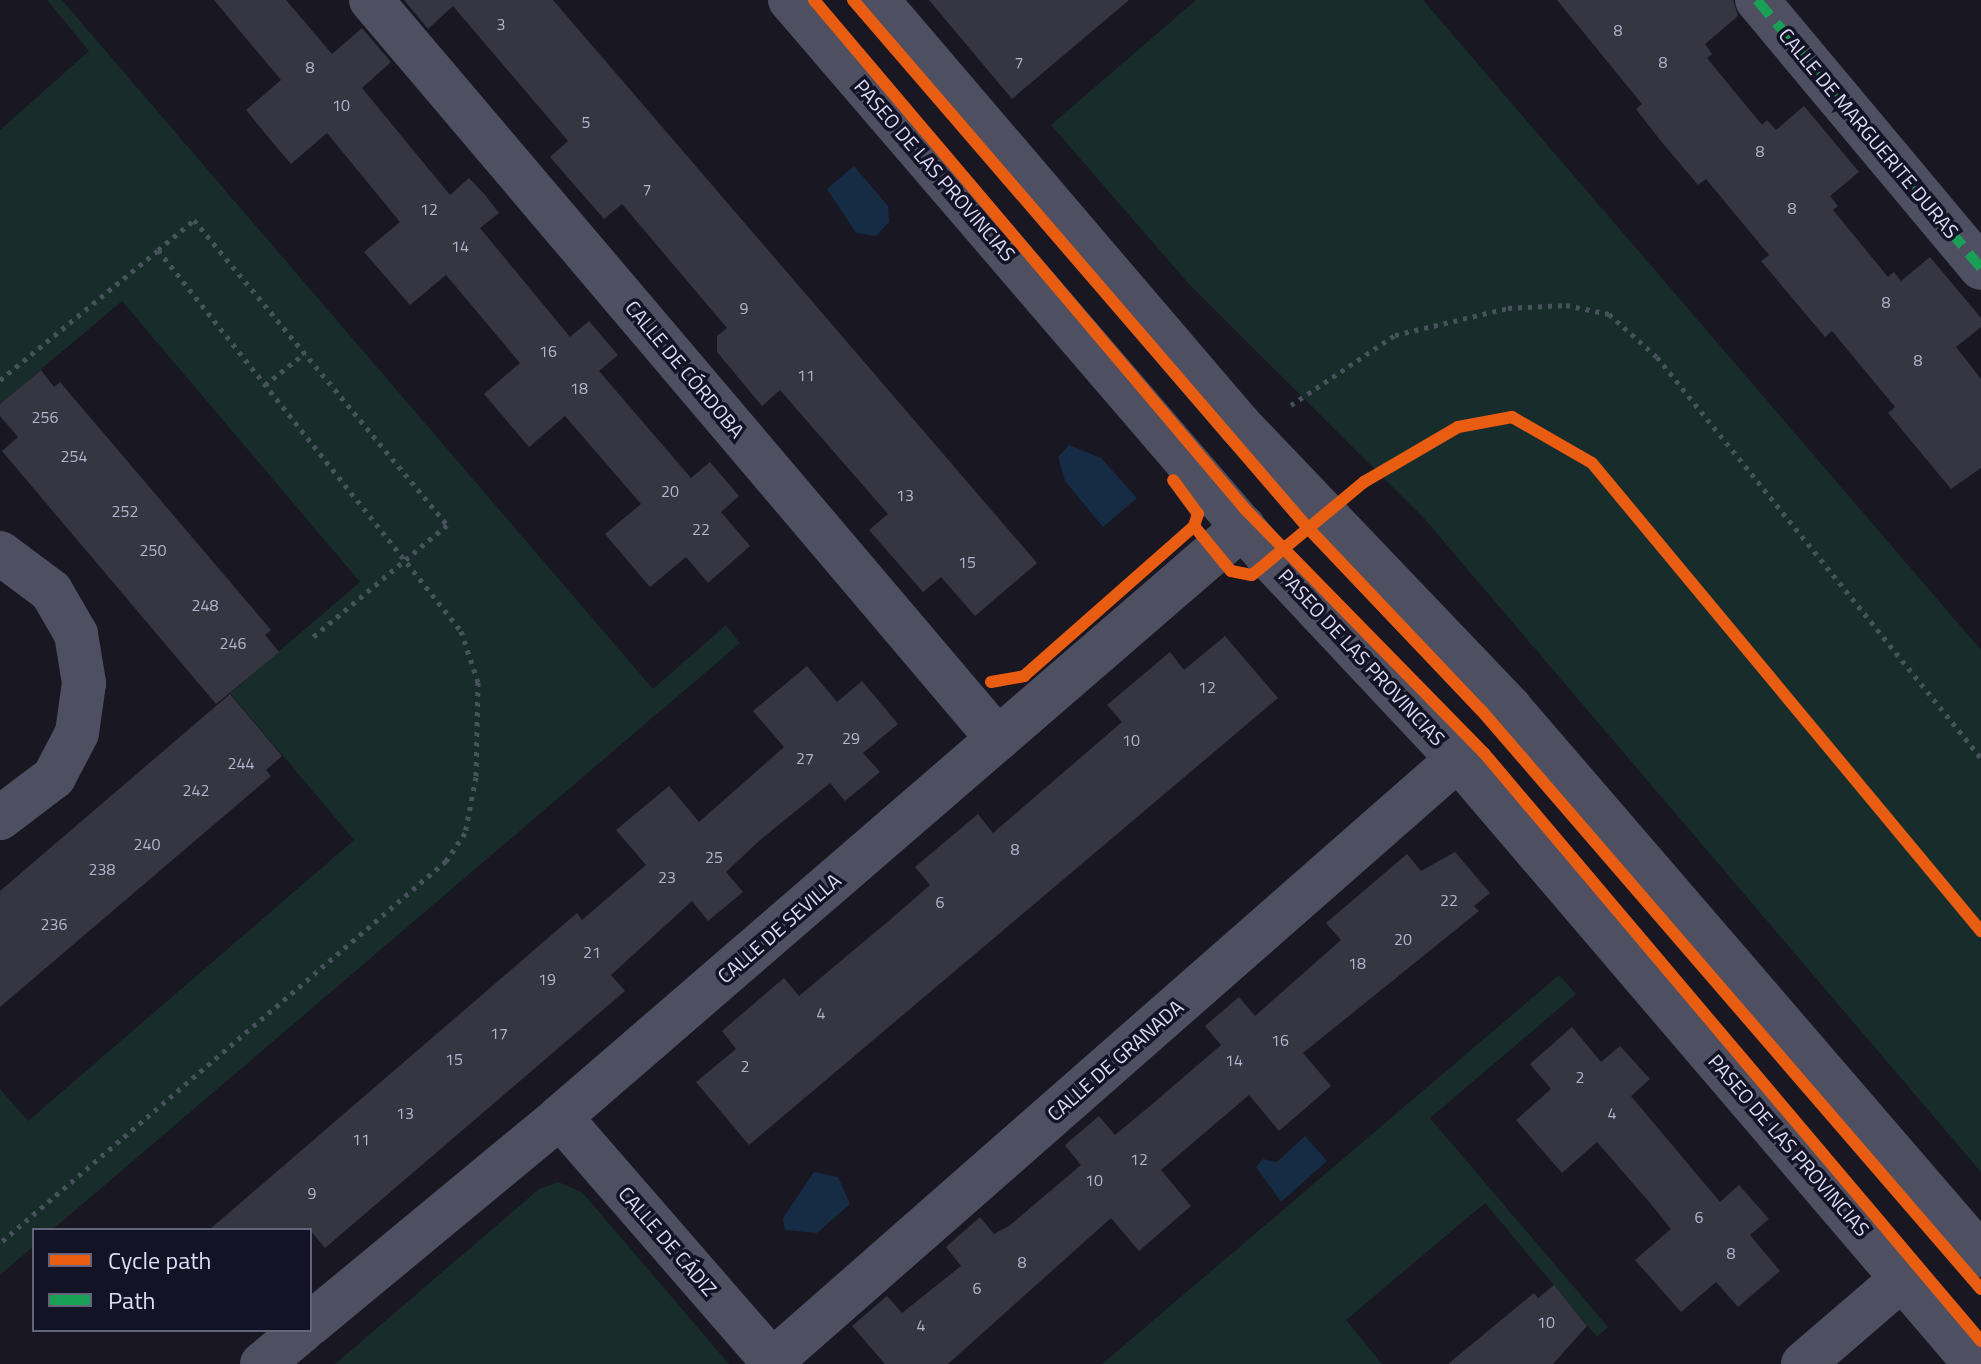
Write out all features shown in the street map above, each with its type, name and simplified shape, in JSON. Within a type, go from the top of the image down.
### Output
[{"type":"street","name":"CALLE DE CÓRDOBA","points":[[371,0],[998,739]]},
{"type":"street","name":"PASEO DE LAS PROVINCIAS","points":[[790,0],[1243,527],[1458,759],[1975,1364]]},
{"type":"street","points":[[877,0],[1240,425],[1510,708],[1981,1255]]},
{"type":"street","name":"CALLE DE MARGUERITE DURAS","points":[[1757,0],[1981,267]]},
{"type":"street","name":"CALLE DE SEVILLA","points":[[312,1322],[560,1117],[1243,527]]},
{"type":"street","points":[[0,553],[51,591],[76,634],[84,683],[77,733],[54,777],[0,818]]},
{"type":"street","name":"CALLE DE GRANADA","points":[[773,1362],[1458,759]]},
{"type":"street","name":"CALLE DE CÁDIZ","points":[[560,1117],[773,1362]]},
{"type":"street","points":[[1803,1364],[1903,1278]]},
{"type":"street","points":[[262,1364],[301,1332]]},
{"type":"path","points":[[0,380],[194,220],[447,525],[313,637]]},
{"type":"path","points":[[0,1243],[446,861],[465,833],[476,777],[478,682],[461,631],[158,250]]},
{"type":"path","points":[[1291,405],[1395,335],[1508,308],[1566,305],[1609,314],[1657,357],[1981,758]]},
{"type":"path","points":[[265,385],[305,353]]},
{"type":"green space","points":[[47,0],[62,0],[653,689],[726,625],[740,643],[54,1228],[32,1228],[32,1248],[0,1275],[0,1089],[28,1121],[354,840],[230,693],[360,582],[122,301],[0,404],[0,130],[89,51]]},
{"type":"green space","points":[[1196,0],[1423,0],[1981,650],[1981,1172],[1422,516],[1188,283],[1051,125]]},
{"type":"green space","points":[[1559,975],[1576,994],[1430,1118],[1608,1327],[1597,1337],[1485,1203],[1346,1320],[1382,1364],[1102,1364]]},
{"type":"green space","points":[[558,1182],[582,1192],[729,1364],[335,1364],[539,1189]]},
{"type":"water","points":[[854,166],[888,206],[889,222],[876,236],[856,233],[827,189]]},
{"type":"water","points":[[1069,445],[1101,458],[1137,498],[1103,527],[1065,481],[1058,457]]},
{"type":"water","points":[[1305,1136],[1327,1161],[1281,1202],[1256,1167],[1263,1159],[1277,1162]]},
{"type":"water","points":[[814,1172],[838,1177],[850,1204],[817,1233],[785,1230],[783,1218]]},
{"type":"building","points":[[214,0],[286,0],[332,54],[362,28],[391,62],[362,88],[450,195],[469,178],[485,195],[499,213],[480,228],[570,337],[589,321],[618,355],[599,371],[691,478],[710,462],[739,496],[721,512],[750,546],[708,583],[686,557],[650,587],[605,534],[641,504],[565,416],[529,447],[484,394],[520,363],[446,275],[410,305],[364,252],[400,222],[327,133],[291,164],[268,137],[246,110],[281,80]]},
{"type":"building","points":[[404,0],[553,0],[1037,563],[975,616],[941,577],[923,592],[869,530],[888,514],[780,390],[762,406],[717,352],[717,336],[727,328],[622,204],[604,219],[550,157],[568,141],[453,6],[428,29]]},
{"type":"building","points":[[929,0],[1129,0],[1012,99]]},
{"type":"building","points":[[1557,0],[1733,0],[1738,16],[1705,44],[1712,54],[1707,58],[1762,125],[1767,120],[1776,130],[1804,106],[1859,172],[1830,196],[1838,206],[1833,210],[1888,277],[1894,272],[1901,281],[1930,257],[1981,318],[1981,327],[1956,347],[1981,379],[1981,468],[1951,489],[1888,413],[1895,407],[1832,331],[1825,337],[1761,261],[1769,255],[1706,179],[1698,185],[1660,140],[1636,109],[1642,104]]},
{"type":"building","points":[[41,370],[54,387],[60,382],[271,630],[265,635],[279,652],[216,704],[2,451],[18,437],[0,416],[0,404]]},
{"type":"building","points":[[1225,636],[1278,698],[749,1145],[696,1082],[736,1049],[722,1031],[784,978],[799,996],[891,919],[930,885],[915,867],[978,814],[993,833],[1122,722],[1107,705],[1170,652],[1184,670]]},
{"type":"building","points":[[807,666],[837,702],[862,681],[898,724],[863,753],[880,772],[845,801],[830,783],[759,841],[726,872],[743,892],[708,921],[692,901],[611,975],[625,991],[325,1248],[312,1228],[211,1228],[577,913],[582,920],[646,865],[616,830],[669,786],[699,822],[784,747],[753,711]]},
{"type":"building","points":[[230,694],[282,756],[266,770],[271,776],[0,1007],[0,891]]},
{"type":"building","points":[[1455,852],[1490,893],[1474,906],[1479,911],[1303,1053],[1331,1086],[1279,1131],[1249,1095],[1161,1170],[1191,1206],[1139,1251],[1111,1218],[948,1364],[885,1364],[852,1326],[887,1296],[902,1313],[961,1266],[946,1247],[980,1217],[994,1234],[1009,1226],[1081,1165],[1065,1145],[1099,1116],[1115,1135],[1150,1106],[1221,1045],[1205,1026],[1239,997],[1255,1016],[1341,940],[1326,923],[1407,854],[1421,871]]},
{"type":"building","points":[[1572,1027],[1601,1062],[1620,1046],[1650,1079],[1631,1096],[1720,1202],[1739,1185],[1769,1219],[1750,1235],[1780,1271],[1738,1307],[1716,1282],[1681,1312],[1635,1260],[1671,1229],[1650,1203],[1597,1142],[1562,1173],[1516,1120],[1551,1089],[1530,1064]]},
{"type":"building","points":[[1554,1285],[1587,1326],[1553,1364],[1448,1364],[1534,1293],[1538,1298]]},
{"type":"marked path","points":[[1757,0],[1981,268]]},
{"type":"cycle path","points":[[814,0],[1245,509],[1484,753],[1981,1341]]},
{"type":"cycle path","points":[[853,0],[1308,528],[1481,710],[1981,1289]]},
{"type":"cycle path","points":[[1194,526],[1231,571],[1252,575],[1364,482],[1458,427],[1512,417],[1592,463],[1981,931]]},
{"type":"cycle path","points":[[991,682],[1024,676],[1194,526],[1198,514],[1173,480]]}]
